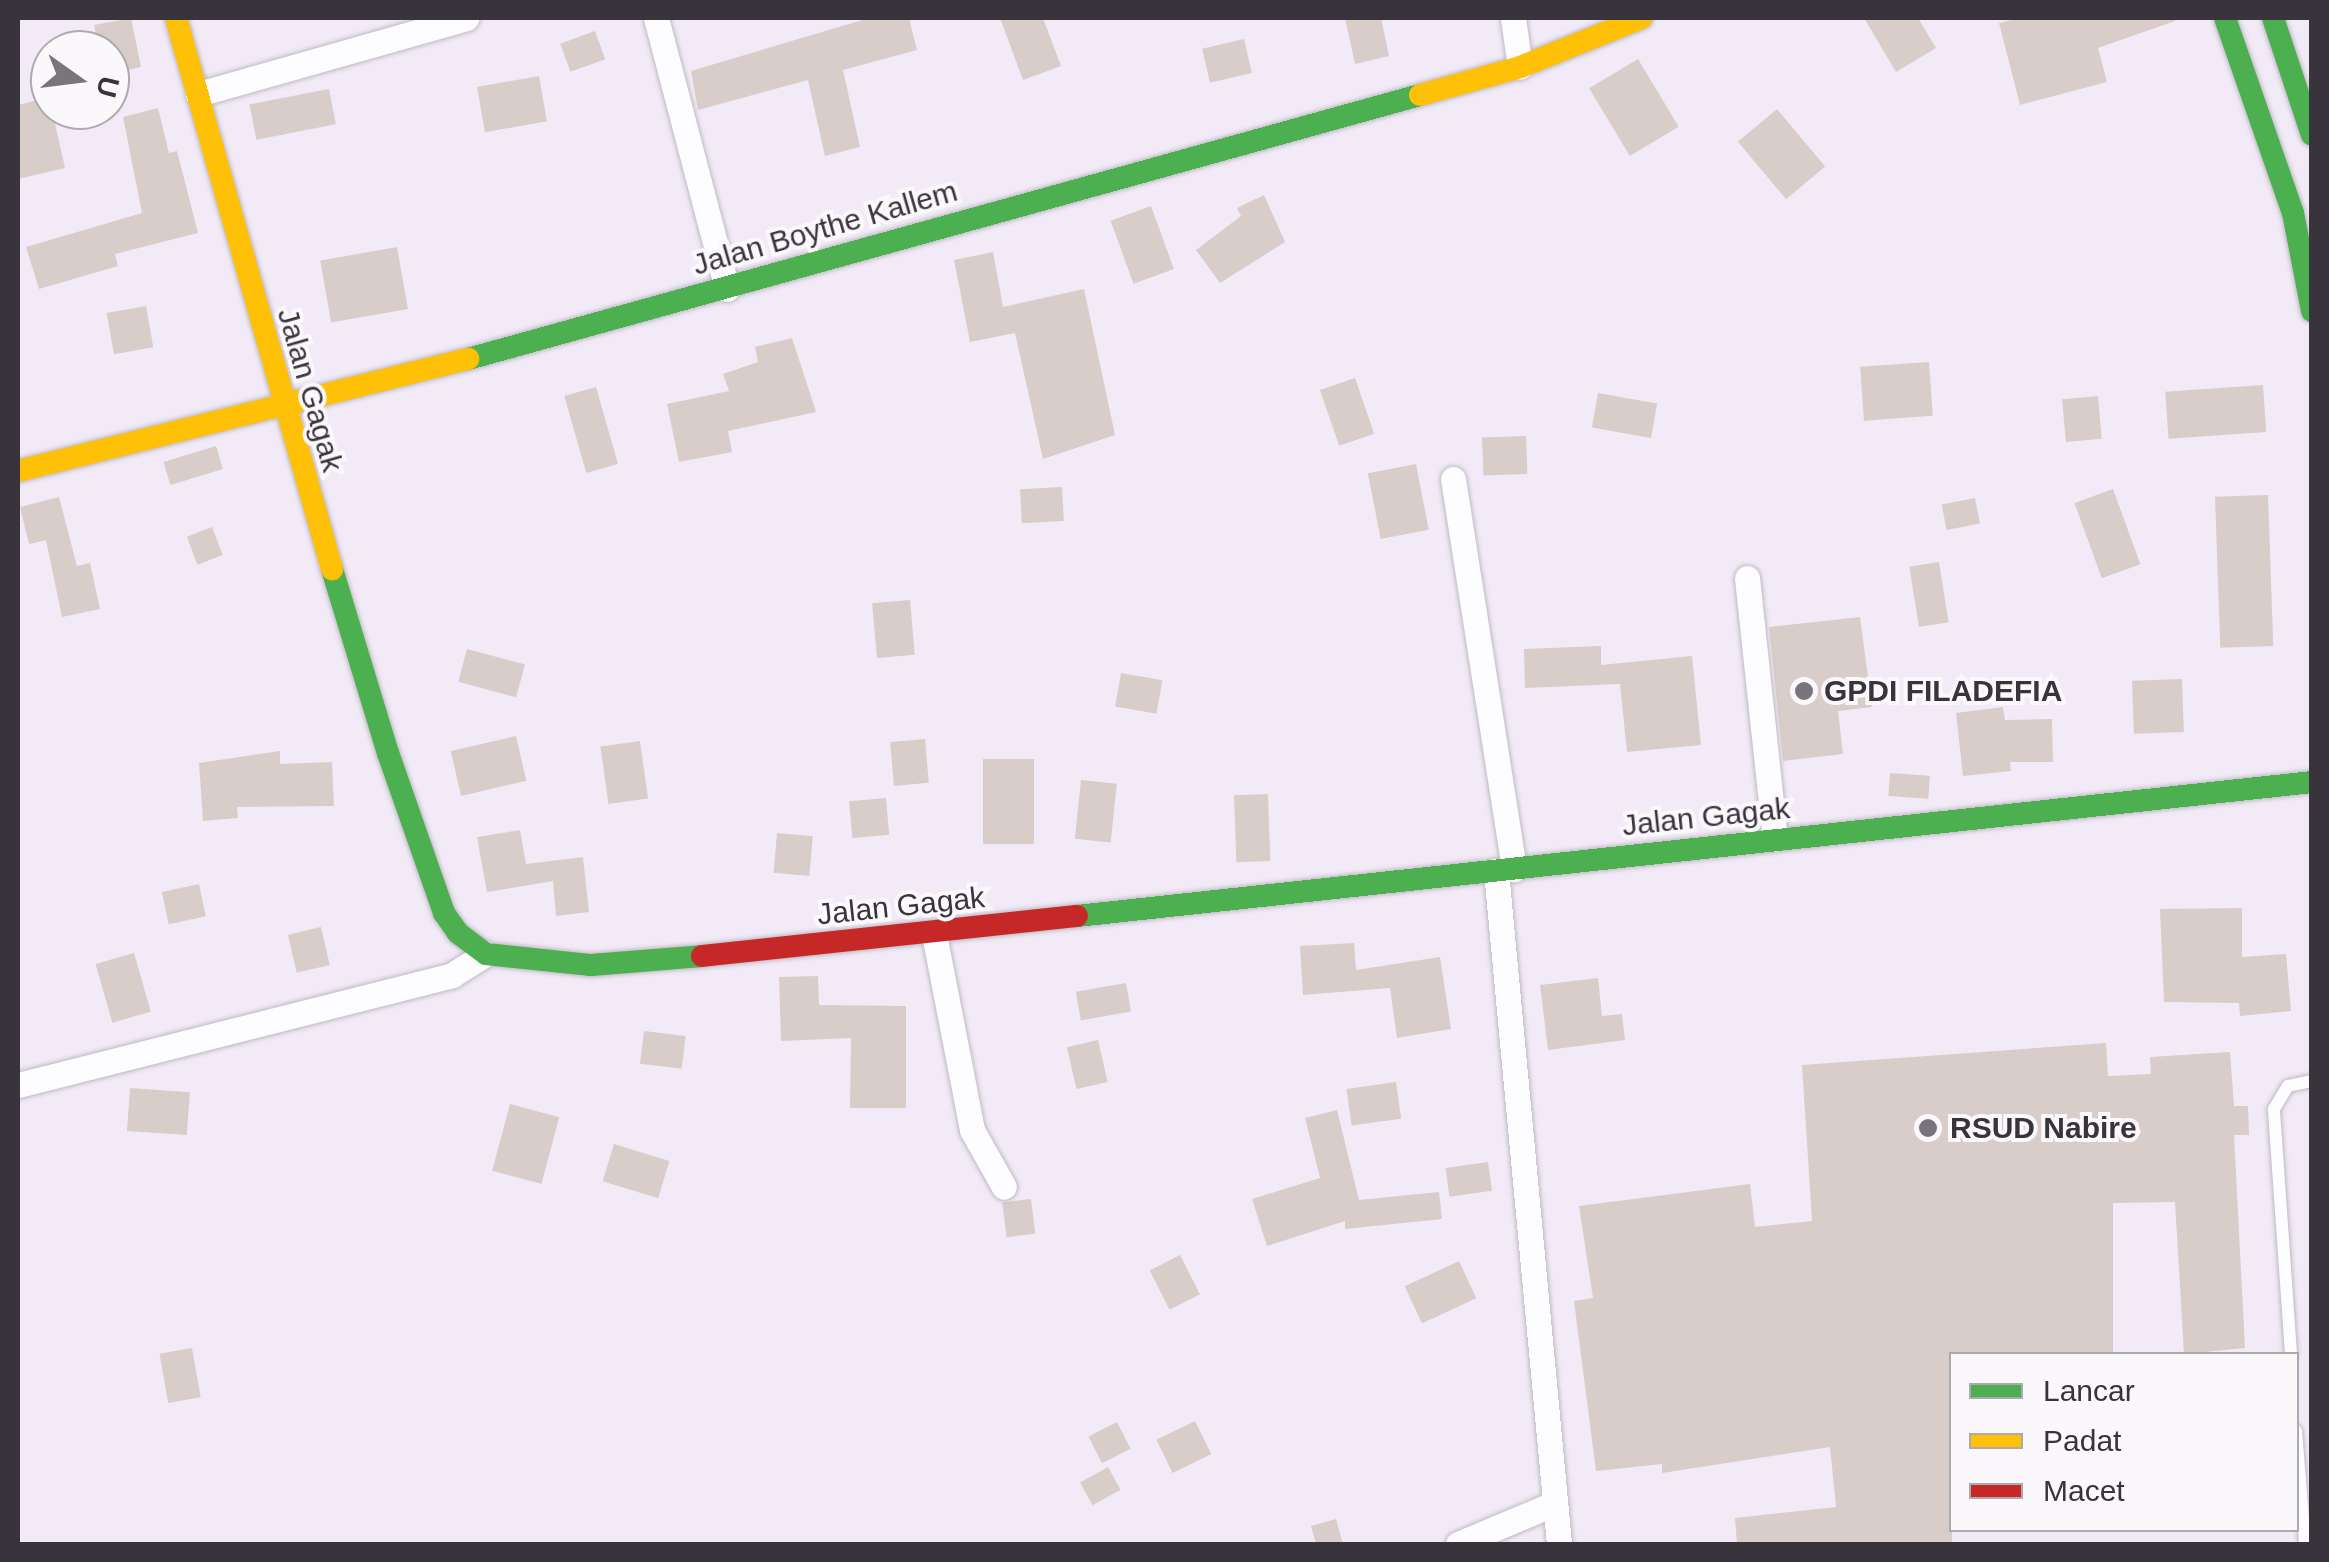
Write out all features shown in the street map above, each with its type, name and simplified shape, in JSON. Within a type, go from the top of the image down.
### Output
[{"type":"main road","name":"Jalan Gagak","points":[[176,18],[283,409],[388,753],[444,913],[458,933],[486,954],[591,965],[934,934],[2312,782]]},
{"type":"main road","name":"Jalan Boythe Kallem","points":[[18,471],[283,409],[727,289],[1520,67],[1642,18]]},
{"type":"main road","points":[[2225,18],[2293,213],[2312,311]]},
{"type":"main road","points":[[2272,18],[2312,135]]},
{"type":"street","points":[[198,94],[466,18]]},
{"type":"street","points":[[656,18],[727,289]]},
{"type":"street","points":[[1513,18],[1520,67]]},
{"type":"street","points":[[1453,479],[1505,870],[1559,1544]]},
{"type":"street","points":[[1747,578],[1774,839]]},
{"type":"street","points":[[934,934],[972,1130],[1004,1188]]},
{"type":"street","points":[[18,1085],[452,975],[486,954]]},
{"type":"street","points":[[1458,1544],[1554,1504]]},
{"type":"lane","points":[[2291,1352],[2274,1108],[2288,1086],[2312,1081]]},
{"type":"lane","points":[[2299,1469],[2305,1544]]},
{"type":"building","points":[[131,18],[141,67],[130,69],[130,30],[95,30],[94,25]]},
{"type":"building","points":[[869,18],[909,18],[917,50],[843,70],[860,147],[825,156],[808,80],[698,110],[691,71]]},
{"type":"building","points":[[1000,18],[1043,18],[1061,66],[1023,80]]},
{"type":"building","points":[[1345,18],[1381,18],[1389,56],[1355,64]]},
{"type":"building","points":[[1864,18],[1918,18],[1936,48],[1896,72]]},
{"type":"building","points":[[2020,18],[2175,21],[2098,48],[2107,82],[2020,105],[1999,23]]},
{"type":"building","points":[[595,31],[605,59],[570,72],[560,44]]},
{"type":"building","points":[[1244,39],[1252,73],[1210,83],[1202,49]]},
{"type":"building","points":[[1638,59],[1679,127],[1630,156],[1589,88]]},
{"type":"building","points":[[539,76],[547,121],[485,132],[477,87]]},
{"type":"building","points":[[329,89],[336,124],[256,140],[249,104]]},
{"type":"building","points":[[30,102],[30,130],[56,130],[65,168],[18,179],[18,105]]},
{"type":"building","points":[[158,108],[169,153],[177,151],[198,233],[115,254],[118,266],[39,289],[26,247],[142,213],[126,130],[130,130],[130,115]]},
{"type":"building","points":[[1777,109],[1825,166],[1786,199],[1738,142]]},
{"type":"building","points":[[1264,195],[1285,242],[1220,283],[1196,250],[1241,216],[1237,208]]},
{"type":"building","points":[[1151,206],[1174,269],[1134,284],[1111,221]]},
{"type":"building","points":[[397,247],[408,309],[331,323],[320,261]]},
{"type":"building","points":[[993,252],[1003,307],[1084,289],[1115,435],[1043,459],[1015,333],[970,342],[954,260]]},
{"type":"building","points":[[146,306],[153,347],[114,354],[107,313]]},
{"type":"building","points":[[792,338],[816,412],[728,431],[732,452],[679,462],[667,404],[729,391],[723,374],[758,362],[755,347]]},
{"type":"building","points":[[1929,362],[1933,416],[1864,421],[1860,367]]},
{"type":"building","points":[[1355,378],[1374,434],[1339,446],[1320,390]]},
{"type":"building","points":[[2263,385],[2266,432],[2169,439],[2165,392]]},
{"type":"building","points":[[596,387],[618,464],[586,473],[564,396]]},
{"type":"building","points":[[1598,393],[1657,403],[1651,438],[1592,427]]},
{"type":"building","points":[[2098,396],[2102,439],[2066,442],[2062,399]]},
{"type":"building","points":[[1526,436],[1527,474],[1483,476],[1482,438]]},
{"type":"building","points":[[216,446],[223,469],[170,485],[163,462]]},
{"type":"building","points":[[1416,464],[1429,530],[1381,539],[1368,473]]},
{"type":"building","points":[[1062,487],[1064,521],[1022,523],[1020,489]]},
{"type":"building","points":[[2113,489],[2140,564],[2102,578],[2074,503]]},
{"type":"building","points":[[2268,495],[2273,646],[2220,648],[2215,497]]},
{"type":"building","points":[[59,497],[77,566],[90,563],[100,609],[62,617],[46,540],[29,544],[20,507]]},
{"type":"building","points":[[1975,498],[1980,524],[1947,530],[1942,504]]},
{"type":"building","points":[[212,527],[223,555],[198,565],[187,537]]},
{"type":"building","points":[[1939,562],[1949,622],[1919,627],[1909,567]]},
{"type":"building","points":[[910,600],[915,655],[877,658],[872,603]]},
{"type":"building","name":"GPDI FILADEFIA","points":[[1860,617],[1872,707],[1838,711],[1843,754],[1783,761],[1769,627]]},
{"type":"building","points":[[1601,646],[1601,665],[1692,656],[1701,745],[1627,752],[1620,684],[1525,688],[1524,649]]},
{"type":"building","points":[[467,649],[525,665],[516,697],[458,682]]},
{"type":"building","points":[[1121,673],[1162,680],[1156,714],[1115,706]]},
{"type":"building","points":[[2182,679],[2184,732],[2134,734],[2132,681]]},
{"type":"building","points":[[2003,707],[2005,720],[2052,719],[2053,762],[2010,762],[2011,771],[1963,776],[1956,713]]},
{"type":"building","points":[[516,736],[526,781],[461,796],[451,751]]},
{"type":"building","points":[[925,739],[929,783],[894,786],[890,742]]},
{"type":"building","points":[[640,741],[648,798],[608,804],[600,747]]},
{"type":"building","points":[[280,751],[280,764],[332,762],[334,806],[237,807],[238,818],[203,821],[199,763]]},
{"type":"building","points":[[983,759],[1034,759],[1034,844],[983,844]]},
{"type":"building","points":[[1890,773],[1930,776],[1928,799],[1888,796]]},
{"type":"building","points":[[1081,780],[1117,784],[1111,842],[1075,839]]},
{"type":"building","points":[[1268,794],[1270,861],[1236,862],[1234,795]]},
{"type":"building","points":[[886,798],[889,835],[852,838],[849,801]]},
{"type":"building","points":[[520,830],[526,864],[583,857],[589,912],[556,916],[553,881],[487,892],[477,837]]},
{"type":"building","points":[[777,833],[813,836],[809,876],[774,873]]},
{"type":"building","points":[[199,884],[206,916],[169,924],[162,892]]},
{"type":"building","points":[[2242,908],[2242,957],[2286,954],[2291,1011],[2240,1016],[2239,1003],[2164,1002],[2160,909]]},
{"type":"building","points":[[321,927],[330,965],[297,973],[288,935]]},
{"type":"building","points":[[1354,943],[1356,970],[1440,957],[1451,1029],[1397,1038],[1390,988],[1303,995],[1300,946]]},
{"type":"building","points":[[134,953],[151,1012],[112,1023],[96,964]]},
{"type":"building","points":[[818,976],[819,1005],[906,1006],[906,1108],[850,1108],[851,1038],[781,1041],[779,977]]},
{"type":"building","points":[[1598,978],[1602,1016],[1622,1014],[1625,1040],[1548,1050],[1540,985]]},
{"type":"building","points":[[1126,983],[1131,1012],[1081,1020],[1076,992]]},
{"type":"building","points":[[644,1031],[686,1036],[682,1069],[640,1064]]},
{"type":"building","points":[[1098,1040],[1108,1082],[1076,1089],[1067,1047]]},
{"type":"building","points":[[2106,1043],[2108,1076],[2151,1074],[2150,1057],[2230,1052],[2234,1106],[2248,1106],[2249,1135],[2234,1135],[2245,1348],[2184,1352],[2175,1202],[2113,1203],[2113,1352],[1949,1352],[1952,1544],[1737,1544],[1735,1518],[1836,1507],[1830,1447],[1662,1473],[1662,1464],[1596,1471],[1574,1301],[1593,1298],[1579,1206],[1750,1184],[1755,1227],[1812,1221],[1802,1065]]},
{"type":"building","points":[[1396,1082],[1401,1119],[1352,1126],[1346,1089]]},
{"type":"building","points":[[130,1088],[190,1092],[187,1135],[127,1131]]},
{"type":"building","points":[[510,1104],[559,1117],[541,1184],[492,1171]]},
{"type":"building","points":[[1337,1110],[1359,1200],[1439,1192],[1442,1219],[1345,1229],[1345,1221],[1267,1246],[1252,1199],[1320,1178],[1305,1118]]},
{"type":"building","points":[[614,1144],[669,1161],[658,1198],[603,1181]]},
{"type":"building","points":[[1488,1162],[1492,1191],[1449,1197],[1445,1168]]},
{"type":"building","points":[[1031,1199],[1035,1234],[1006,1237],[1002,1203]]},
{"type":"building","points":[[1180,1255],[1200,1294],[1170,1310],[1150,1270]]},
{"type":"building","points":[[1459,1261],[1476,1298],[1422,1324],[1405,1286]]},
{"type":"building","points":[[192,1348],[201,1397],[168,1403],[160,1354]]},
{"type":"building","points":[[1195,1421],[1211,1454],[1173,1473],[1156,1440]]},
{"type":"building","points":[[1117,1422],[1131,1449],[1102,1463],[1088,1437]]},
{"type":"building","points":[[1108,1467],[1121,1490],[1093,1505],[1080,1483]]},
{"type":"building","points":[[1336,1519],[1343,1544],[1316,1544],[1311,1526]]},
{"type":"traffic: fast","points":[[2225,18],[2293,213],[2312,311]]},
{"type":"traffic: fast","points":[[2273,18],[2312,135]]},
{"type":"traffic: fast","points":[[468,359],[1420,95]]},
{"type":"traffic: fast","points":[[332,569],[388,753],[444,913],[458,933],[486,954],[591,965],[702,956]]},
{"type":"traffic: fast","points":[[1077,916],[2312,782]]},
{"type":"traffic: slow","points":[[176,18],[332,569]]},
{"type":"traffic: slow","points":[[1420,95],[1520,67],[1642,18]]},
{"type":"traffic: slow","points":[[18,471],[468,359]]},
{"type":"traffic: jam","points":[[702,956],[1077,916]]},
{"type":"place","name":"GPDI FILADEFIA","points":[[1804,691]]},
{"type":"place","name":"RSUD Nabire","points":[[1928,1128]]}]
